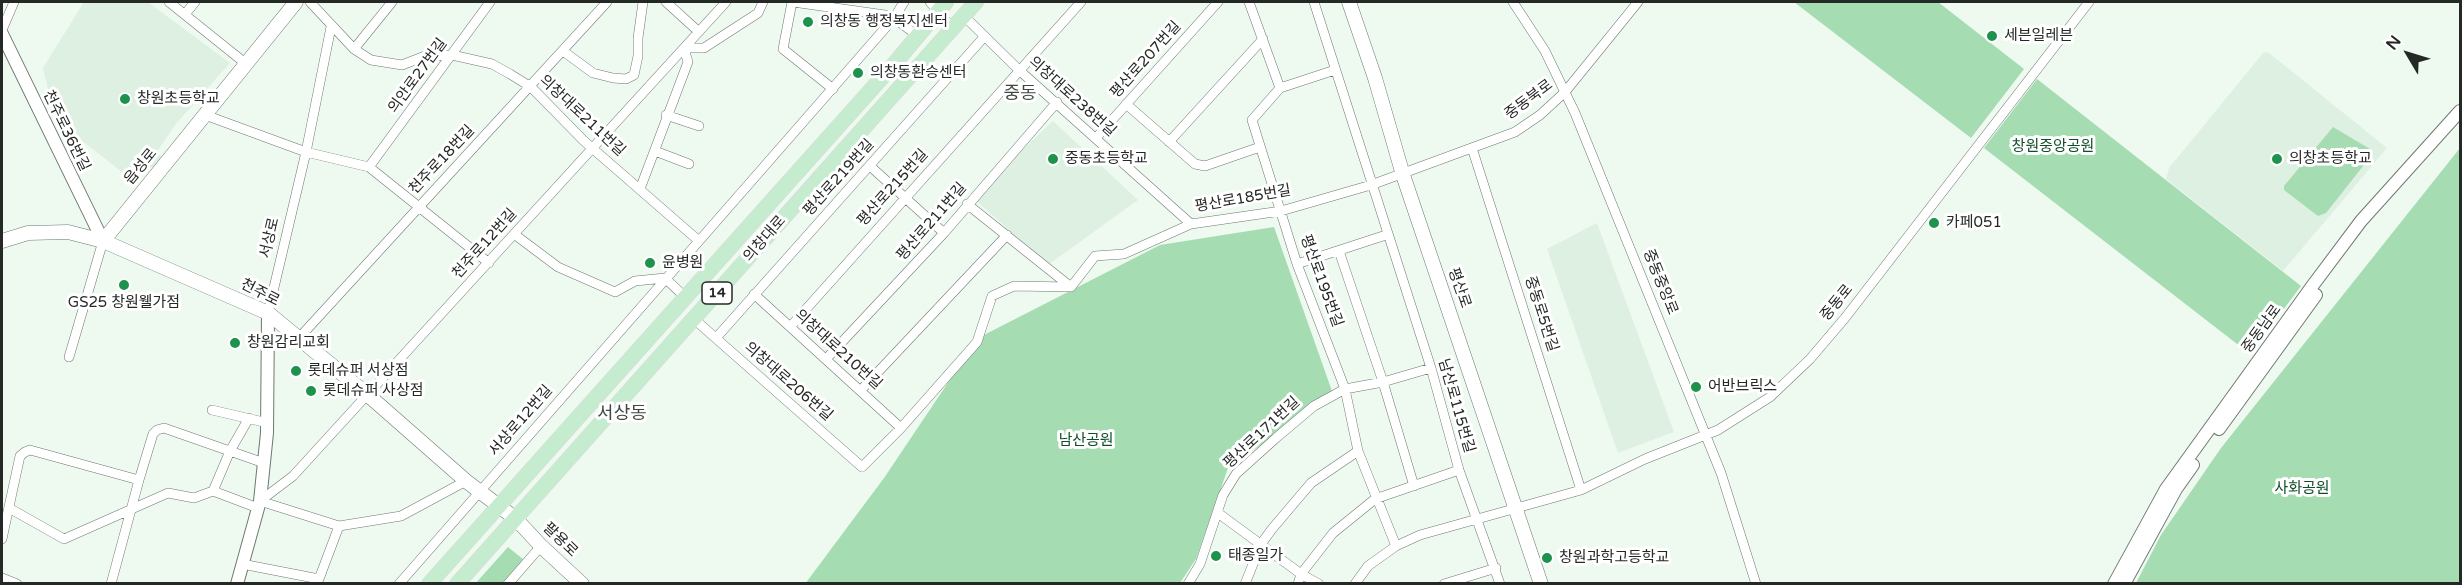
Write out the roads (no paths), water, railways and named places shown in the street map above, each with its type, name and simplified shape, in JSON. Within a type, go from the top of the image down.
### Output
[{"type":"main road","name":"읍성로","points":[[103,241],[296,2]]},
{"type":"main road","name":"의창대로","points":[[457,584],[951,27],[976,2]]},
{"type":"main road","name":"평산로","points":[[1349,2],[1375,78],[1403,175],[1517,506],[1541,584]]},
{"type":"main road","name":"의창대로","points":[[429,584],[918,36],[937,5]]},
{"type":"main road","name":"천주로","points":[[2,241],[28,233],[68,232],[103,241],[268,313],[368,394],[466,481],[516,519]]},
{"type":"main road","name":"팔용로","points":[[516,519],[582,584]]},
{"type":"street","name":"천주로36번길","points":[[14,2],[2,32],[103,241]]},
{"type":"street","points":[[169,2],[245,63]]},
{"type":"street","points":[[185,14],[195,2]]},
{"type":"street","name":"의창대로211번길","points":[[310,2],[354,49],[371,60],[402,65],[425,56],[452,55],[492,64],[531,87],[591,147],[699,240]]},
{"type":"street","points":[[354,49],[392,2]]},
{"type":"street","name":"의안로27번길","points":[[369,167],[490,2]]},
{"type":"street","name":"천주로18번길","points":[[298,339],[608,2]]},
{"type":"street","points":[[563,51],[593,73],[613,78],[626,78],[634,75],[643,2]]},
{"type":"street","points":[[666,2],[699,32]]},
{"type":"street","name":"천주로12번길","points":[[259,505],[293,476],[489,263],[591,147],[726,2]]},
{"type":"street","points":[[640,189],[666,115],[688,62],[684,48],[704,48],[758,13],[763,2]]},
{"type":"street","points":[[832,89],[783,49],[792,2],[894,18],[918,36]]},
{"type":"street","name":"서상로12번길","points":[[399,584],[894,18],[904,2]]},
{"type":"street","name":"평산로215번길","points":[[790,327],[1081,2]]},
{"type":"street","name":"평산로207번길","points":[[1096,138],[1218,2]]},
{"type":"street","points":[[1250,2],[1280,88],[1335,70]]},
{"type":"street","name":"남산로115번길","points":[[1314,2],[1386,235],[1431,368],[1459,470],[1500,584]]},
{"type":"street","name":"중동중앙로","points":[[1513,2],[1545,51],[1565,92],[1623,229],[1721,473],[1755,584]]},
{"type":"street","name":"중동북로","points":[[1403,175],[1515,132],[1540,115],[1565,92],[1638,2]]},
{"type":"street","name":"중동로","points":[[1355,584],[1368,566],[1396,546],[1420,535],[1477,521],[1517,506],[1581,490],[1645,459],[1705,435],[1759,406],[1810,358],[1845,318],[2089,2]]},
{"type":"street","points":[[937,5],[951,27]]},
{"type":"street","name":"의창대로238번길","points":[[963,15],[1019,70],[1191,224]]},
{"type":"street","name":"서상로","points":[[237,584],[259,505],[264,463],[268,423],[268,313],[306,152],[331,27]]},
{"type":"street","name":"평산로219번길","points":[[716,338],[984,37]]},
{"type":"street","points":[[1169,142],[1263,39]]},
{"type":"street","name":"평산로195번길","points":[[1280,88],[1252,120],[1297,264],[1345,389],[1358,451],[1375,499],[1396,546]]},
{"type":"street","name":"평산로211번길","points":[[827,358],[944,233],[1057,102]]},
{"type":"street","points":[[1126,104],[1190,160],[1205,166],[1260,147]]},
{"type":"street","name":"중동남로","points":[[2114,584],[2166,489],[2307,293],[2361,221],[2460,111]]},
{"type":"street","points":[[205,115],[306,152],[369,167],[489,263]]},
{"type":"street","points":[[666,115],[699,126]]},
{"type":"street","name":"중동남로","points":[[2124,584],[2176,489],[2323,286],[2371,222],[2460,122]]},
{"type":"street","name":"중동로5번길","points":[[1472,148],[1581,490]]},
{"type":"street","points":[[655,151],[689,164]]},
{"type":"street","points":[[870,166],[944,233]]},
{"type":"street","name":"평산로185번길","points":[[1071,286],[1095,256],[1124,254],[1191,224],[1281,211],[1403,175]]},
{"type":"street","points":[[967,204],[1071,286]]},
{"type":"street","points":[[514,234],[558,267],[615,292],[636,281],[665,278],[685,297]]},
{"type":"street","points":[[861,390],[1007,235]]},
{"type":"street","points":[[1297,264],[1386,235]]},
{"type":"street","points":[[69,357],[103,241]]},
{"type":"street","points":[[1339,251],[1383,382],[1414,486]]},
{"type":"street","points":[[902,428],[977,342],[992,296],[1014,286],[1071,286]]},
{"type":"street","name":"의창대로210번길","points":[[753,294],[827,358],[902,428]]},
{"type":"street","name":"의창대로206번길","points":[[694,319],[862,467],[902,428]]},
{"type":"street","name":"평산로171번길","points":[[1188,584],[1200,564],[1223,495],[1236,474],[1314,406],[1345,389],[1383,382],[1431,368]]},
{"type":"street","points":[[212,410],[268,423]]},
{"type":"street","points":[[213,491],[230,451],[249,418]]},
{"type":"street","points":[[111,584],[138,480],[153,434],[157,430],[164,428],[264,463]]},
{"type":"street","points":[[2,539],[20,456],[25,452],[30,450],[138,480]]},
{"type":"street","points":[[1245,584],[1261,543],[1311,483],[1358,451]]},
{"type":"street","points":[[1300,579],[1333,533],[1375,499],[1459,470]]},
{"type":"street","points":[[9,508],[61,539],[168,494],[194,498],[213,491],[339,526],[401,516],[466,481]]},
{"type":"street","points":[[1218,513],[1261,543],[1300,579],[1319,584]]},
{"type":"street","points":[[242,564],[318,579],[339,526]]},
{"type":"street","points":[[508,584],[541,546]]},
{"type":"street","points":[[1445,583],[1496,568]]},
{"type":"street","points":[[2,578],[17,584]]},
{"type":"place","name":"의창동 행정복지센터","points":[[808,22]]},
{"type":"place","name":"세븐일레븐","points":[[1992,36]]},
{"type":"place","name":"의창동환승센터","points":[[858,73]]},
{"type":"place","name":"창원초등학교","points":[[125,99]]},
{"type":"place","name":"중동초등학교","points":[[1053,159]]},
{"type":"place","name":"의창초등학교","points":[[2277,159]]},
{"type":"place","name":"카페051","points":[[1934,223]]},
{"type":"place","name":"윤병원","points":[[650,263]]},
{"type":"place","name":"GS25 창원웰가점","points":[[124,285]]},
{"type":"place","name":"창원감리교회","points":[[235,343]]},
{"type":"place","name":"롯데슈퍼 서상점","points":[[296,371]]},
{"type":"place","name":"어반브릭스","points":[[1696,387]]},
{"type":"place","name":"롯데슈퍼 사상점","points":[[311,391]]},
{"type":"place","name":"태종일가","points":[[1216,556]]},
{"type":"place","name":"창원과학고등학교","points":[[1547,558]]},
{"type":"district","name":"중동","points":[[1020,94]]},
{"type":"district","name":"서상동","points":[[622,414]]},
{"type":"park label","name":"창원중앙공원","points":[[2053,147]]},
{"type":"park label","name":"남산공원","points":[[1086,441]]},
{"type":"park label","name":"사화공원","points":[[2302,489]]}]
